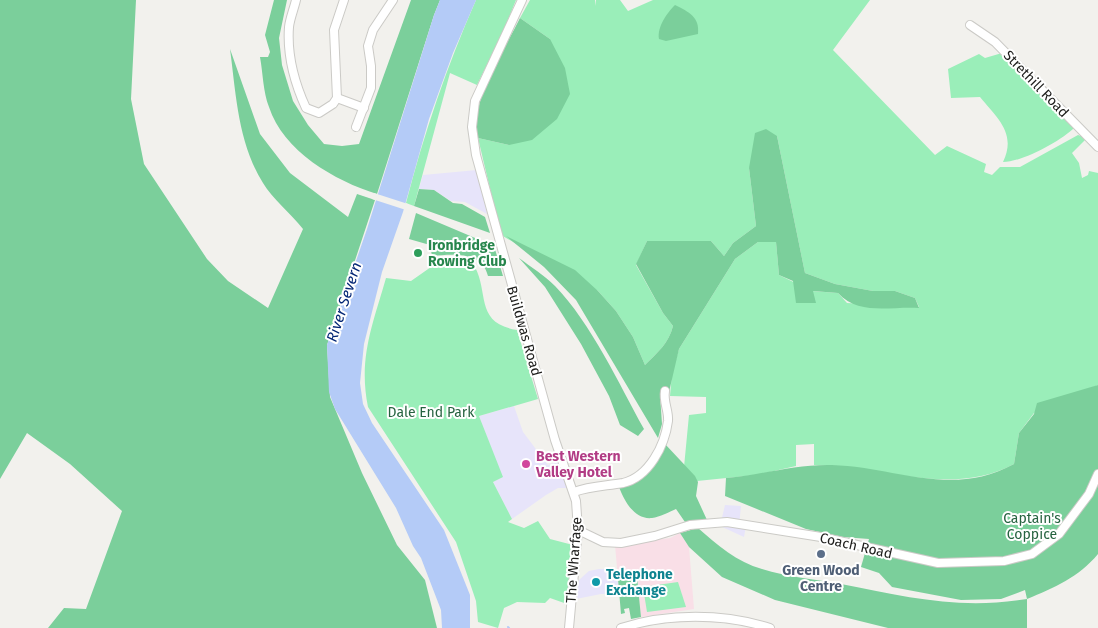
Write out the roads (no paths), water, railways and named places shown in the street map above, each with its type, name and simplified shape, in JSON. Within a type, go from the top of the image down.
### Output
[{"type":"street","points":[[296,0],[289,26],[291,58],[298,92],[306,108],[319,113],[333,104],[337,98],[334,30],[344,0]]},
{"type":"street","points":[[356,127],[371,88],[371,66],[368,46],[373,30],[393,0]]},
{"type":"street","name":"Buildwas Road","points":[[522,0],[478,92],[472,116],[473,142],[554,440],[574,492]]},
{"type":"street","name":"Strethill Road","points":[[970,25],[995,42],[1098,147]]},
{"type":"street","points":[[337,98],[364,108]]},
{"type":"street","points":[[574,492],[586,488],[624,483],[646,469],[660,448],[667,429],[668,417],[663,395]]},
{"type":"street","name":"Coach Road","points":[[578,530],[603,542],[620,543],[656,536],[690,525],[727,522],[820,538],[938,563],[1004,561],[1032,554],[1059,534],[1089,494],[1098,474]]},
{"type":"street","name":"The Wharfage","points":[[569,628],[578,530],[574,492]]},
{"type":"street","points":[[621,628],[674,618],[704,617],[770,628]]},
{"type":"water","name":"River Severn","points":[[440,0],[476,0],[453,53],[429,119],[403,212],[382,272],[364,344],[360,383],[363,404],[372,423],[444,530],[470,595],[470,628],[442,628],[441,610],[421,558],[413,546],[396,508],[335,409],[329,392],[327,345],[367,229]]},
{"type":"place","name":"Ironbridge Rowing Club","points":[[418,253]]},
{"type":"place","name":"Best Western Valley Hotel","points":[[526,464]]},
{"type":"place","name":"Green Wood Centre","points":[[821,554]]},
{"type":"place","name":"Telephone Exchange","points":[[596,582]]},
{"type":"park label","name":"Dale End Park","points":[[431,412]]},
{"type":"park label","name":"Captain's Coppice","points":[[1032,526]]}]
